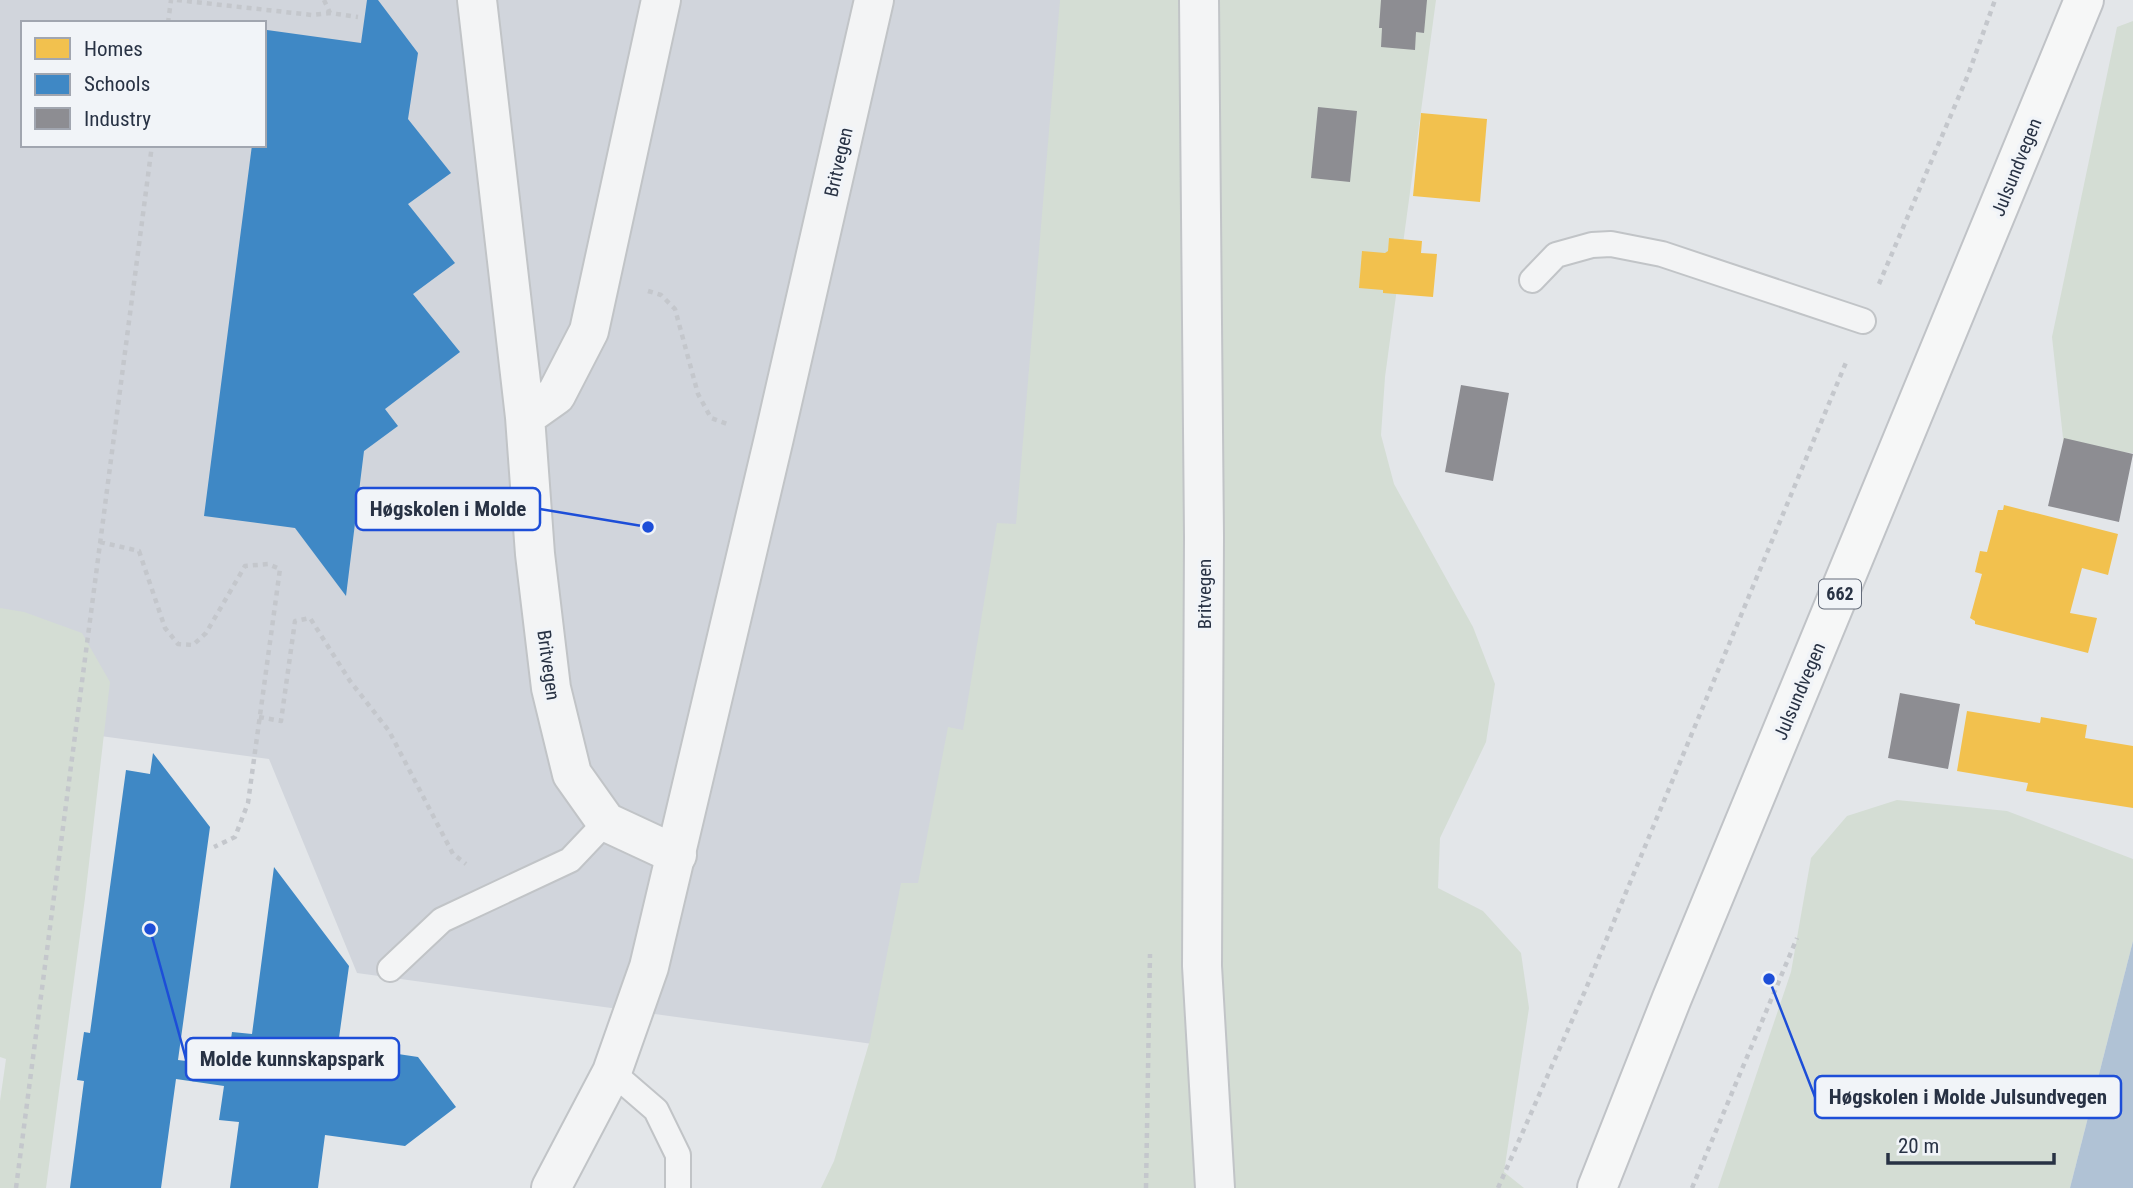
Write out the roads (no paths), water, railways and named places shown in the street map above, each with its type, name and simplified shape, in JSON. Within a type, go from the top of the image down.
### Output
[{"type":"main road","name":"Julsundvegen","points":[[1597,1188],[1683,972],[2084,0]]},
{"type":"street","name":"Britvegen","points":[[477,0],[525,417],[535,554],[551,688],[572,774],[606,822],[677,855]]},
{"type":"street","points":[[525,417],[556,395],[589,331],[661,0]]},
{"type":"street","name":"Britvegen","points":[[551,1188],[612,1073],[649,967],[874,0]]},
{"type":"street","name":"Britvegen","points":[[1199,0],[1204,537],[1202,966],[1215,1188]]},
{"type":"lane","points":[[1532,280],[1556,255],[1592,245],[1611,244],[1662,254],[1863,321]]},
{"type":"lane","points":[[390,970],[442,920],[570,860],[606,822]]},
{"type":"lane","points":[[612,1073],[656,1110],[678,1155],[678,1188]]},
{"type":"water","points":[[2133,941],[2133,1188],[2070,1188]]},
{"type":"place","name":"Høgskolen i Molde","points":[[648,527]]},
{"type":"place","name":"Molde kunnskapspark","points":[[150,929]]},
{"type":"place","name":"Høgskolen i Molde Julsundvegen","points":[[1769,979]]}]
